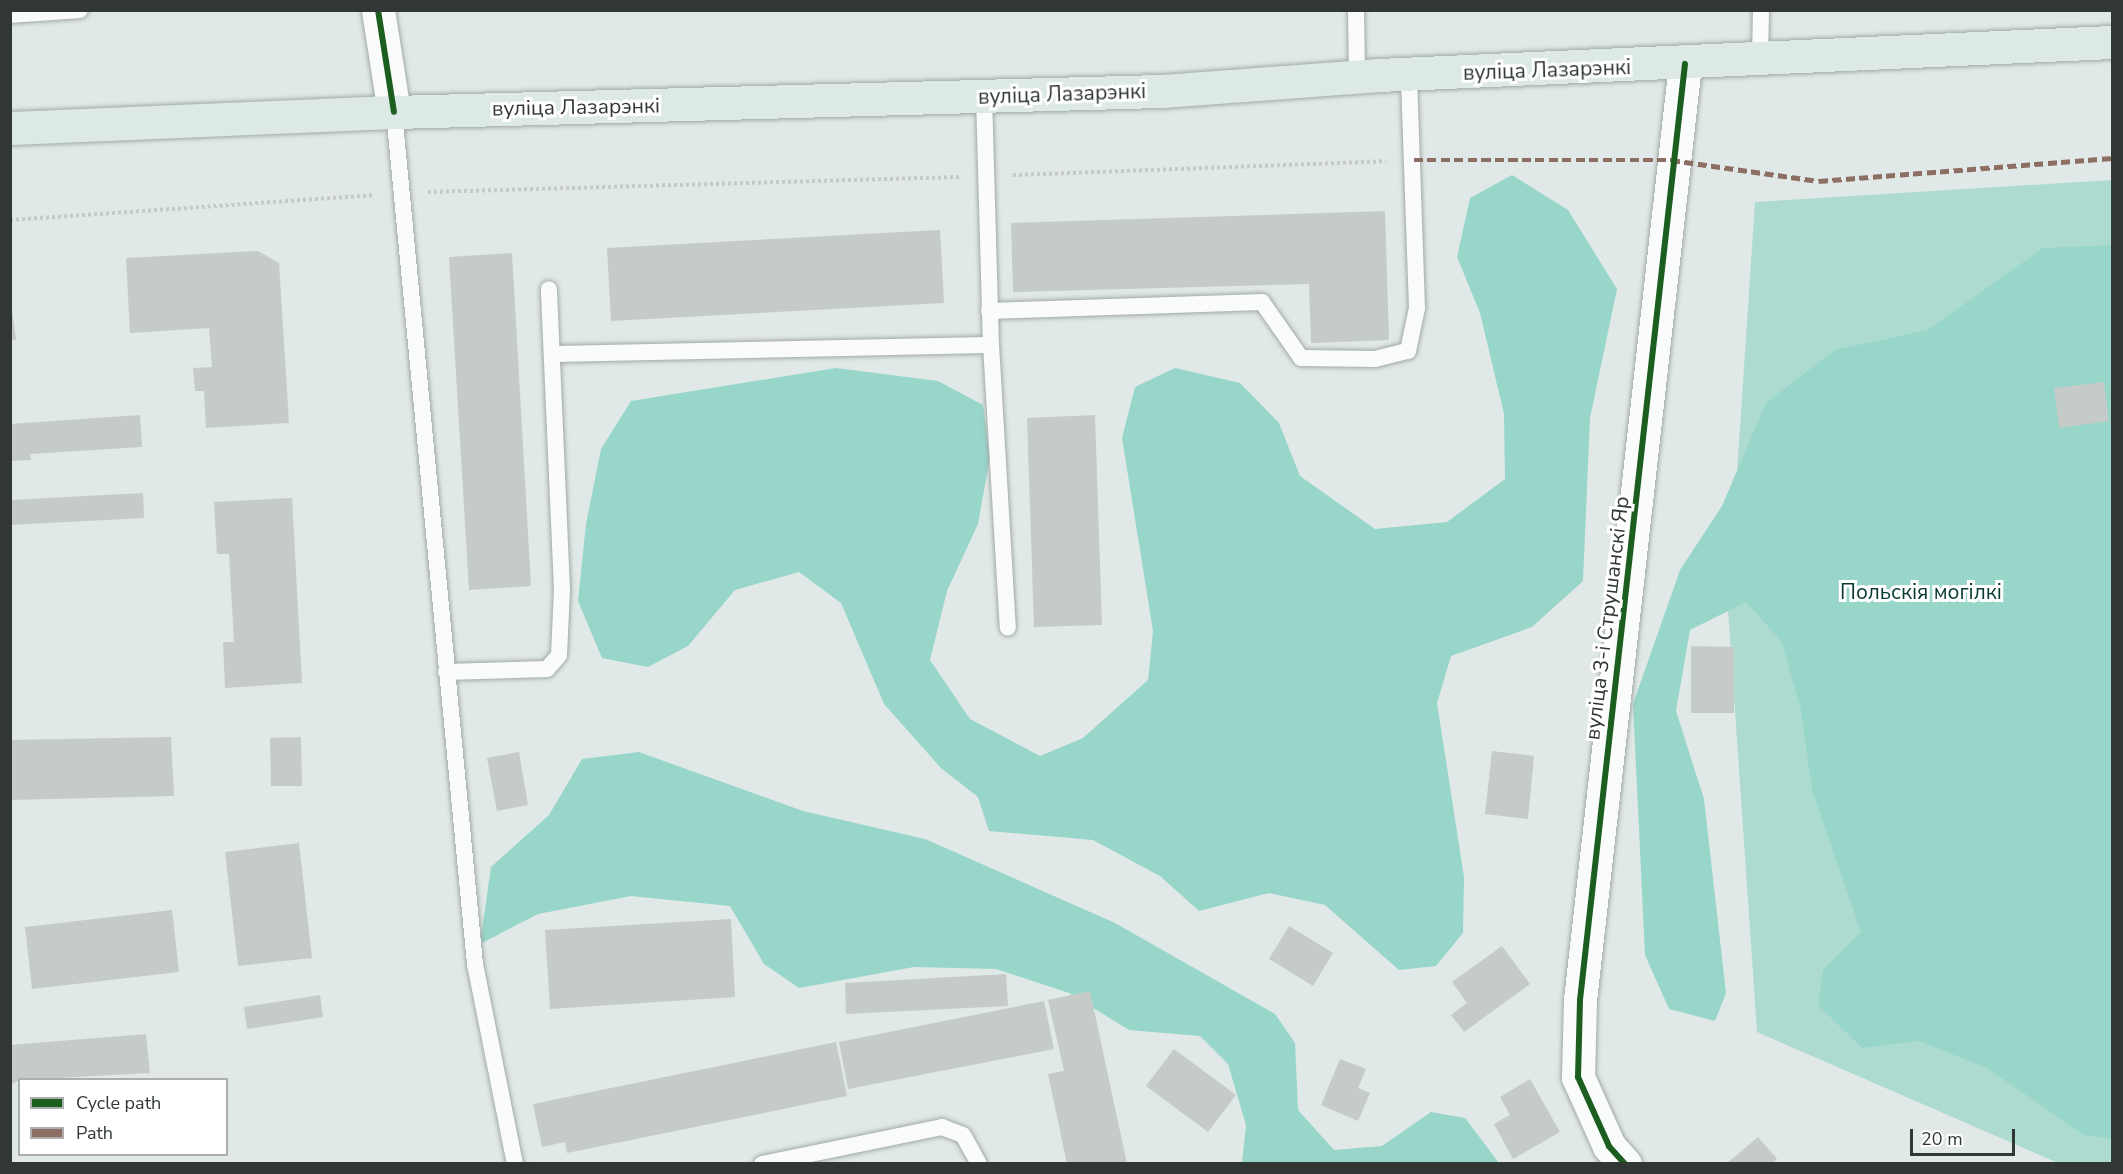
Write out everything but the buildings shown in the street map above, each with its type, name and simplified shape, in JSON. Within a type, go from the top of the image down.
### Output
[{"type":"main road","name":"вуліца Лазарэнкі","points":[[10,128],[394,112],[1162,91],[1357,76],[1685,64],[1760,57],[2112,42]]},
{"type":"street","points":[[378,10],[394,112]]},
{"type":"street","name":"вуліца 3-і Струшанскі Яр","points":[[1625,1164],[1609,1146],[1578,1077],[1580,1000],[1685,64]]},
{"type":"lane","points":[[10,15],[80,10]]},
{"type":"lane","points":[[1356,10],[1357,76]]},
{"type":"lane","points":[[1760,57],[1761,10]]},
{"type":"lane","points":[[989,311],[1262,302],[1301,358],[1375,359],[1408,351],[1417,308],[1414,160],[1409,75]]},
{"type":"lane","points":[[984,96],[989,311],[1008,627]]},
{"type":"lane","points":[[394,112],[475,964],[515,1164]]},
{"type":"lane","points":[[446,672],[547,669],[559,655],[562,590],[549,289]]},
{"type":"lane","points":[[552,354],[991,345]]},
{"type":"lane","points":[[762,1164],[942,1127],[963,1135],[979,1164]]},
{"type":"path","points":[[10,220],[402,193],[985,176],[1414,160]]},
{"type":"green space","points":[[1512,175],[1568,210],[1617,289],[1590,418],[1583,581],[1532,627],[1451,656],[1437,703],[1464,877],[1463,933],[1436,966],[1399,970],[1325,905],[1269,893],[1199,911],[1160,876],[1093,840],[989,831],[978,797],[941,768],[884,704],[841,603],[799,572],[735,590],[688,646],[648,667],[602,658],[578,601],[586,524],[601,449],[631,401],[836,368],[938,381],[983,405],[990,457],[978,524],[947,591],[930,660],[970,719],[1040,756],[1083,738],[1148,680],[1153,631],[1122,438],[1135,387],[1175,368],[1240,383],[1279,423],[1300,476],[1375,529],[1447,522],[1505,479],[1504,414],[1480,313],[1457,257],[1470,198]]},
{"type":"green space","name":"Польскія могілкі","points":[[2112,180],[2112,1163],[2058,1163],[1757,1032],[1728,609],[1755,202]]},
{"type":"green space","name":"Польскія могілкі","points":[[2112,245],[2112,1139],[2084,1135],[1987,1068],[1919,1041],[1862,1048],[1818,1005],[1823,970],[1861,932],[1812,790],[1801,710],[1782,642],[1746,602],[1690,630],[1676,711],[1704,799],[1726,993],[1715,1021],[1669,1009],[1645,955],[1633,704],[1680,570],[1722,506],[1766,403],[1835,350],[1928,330],[2043,248]]},
{"type":"green space","points":[[639,752],[803,811],[925,839],[1115,923],[1275,1014],[1295,1043],[1298,1110],[1334,1150],[1382,1146],[1431,1112],[1465,1118],[1499,1163],[1242,1163],[1246,1125],[1228,1064],[1200,1036],[1129,1030],[1069,993],[996,969],[914,967],[799,988],[764,964],[730,906],[631,896],[538,914],[480,944],[491,867],[549,815],[582,759]]},
{"type":"marked path","points":[[1414,160],[1671,160],[1819,181],[2112,158]]},
{"type":"cycle path","points":[[378,10],[394,112]]},
{"type":"cycle path","points":[[1625,1164],[1609,1146],[1578,1077],[1580,1000],[1685,64]]}]
